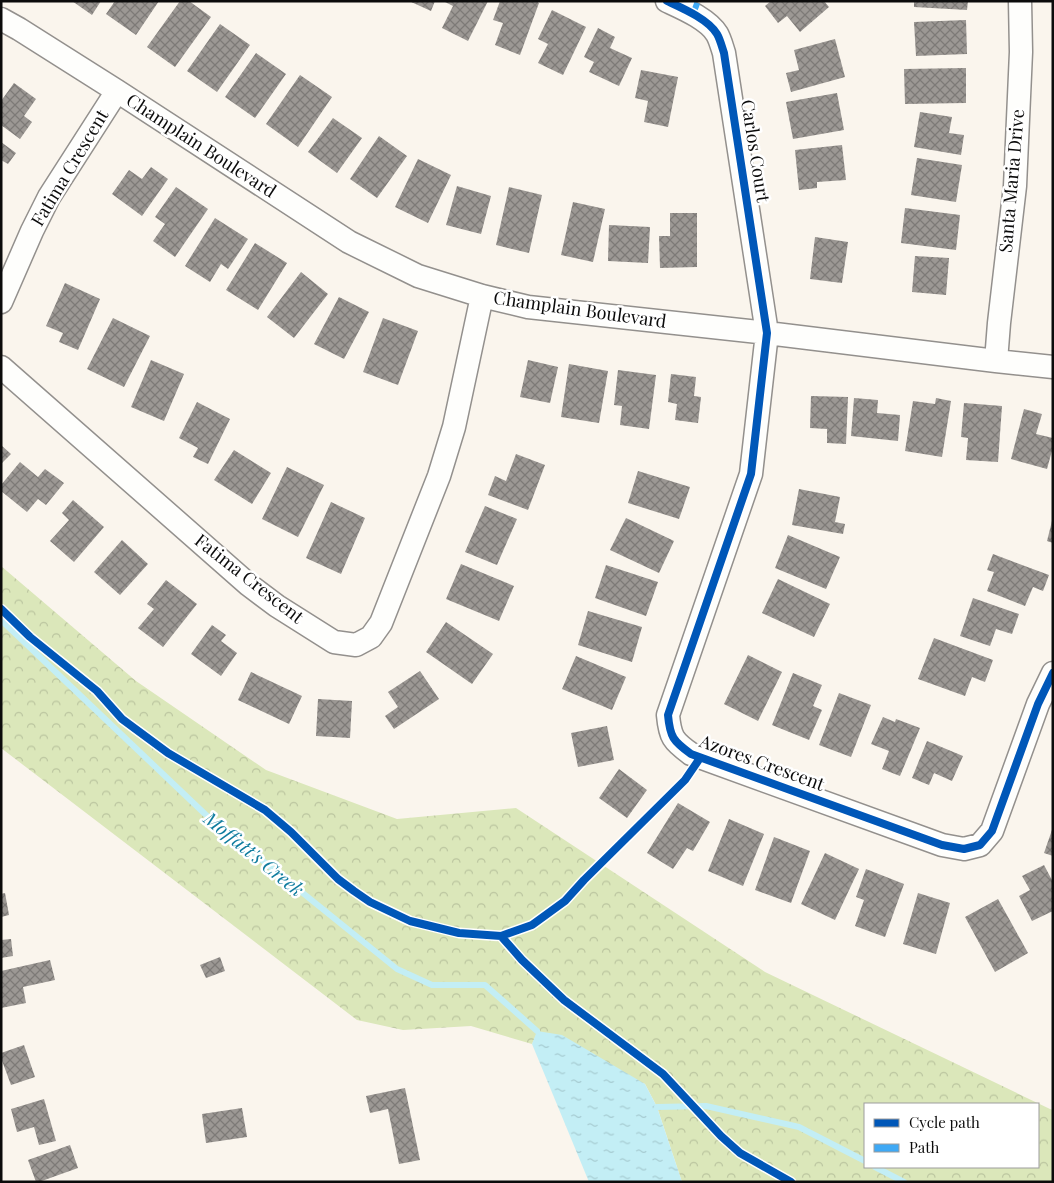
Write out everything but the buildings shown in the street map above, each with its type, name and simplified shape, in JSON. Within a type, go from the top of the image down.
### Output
[{"type":"street","name":"Carlos Court","points":[[667,1],[706,23],[717,34],[724,53],[767,333]]},
{"type":"street","name":"Santa Maria Drive","points":[[996,361],[1014,186],[1021,52],[1020,1]]},
{"type":"street","name":"Champlain Boulevard","points":[[1,19],[118,91],[349,242],[418,276],[482,296],[528,307],[1053,367]]},
{"type":"street","name":"Fatima Crescent","points":[[1,302],[49,197],[118,91]]},
{"type":"street","name":"Fatima Crescent","points":[[1,367],[249,584],[277,606],[334,642],[356,645],[371,637],[381,623],[439,476],[454,427],[482,296]]},
{"type":"street","name":"Azores Crescent","points":[[767,333],[751,474],[668,715],[669,730],[677,744],[695,756],[942,845],[964,849],[980,845],[992,831],[1038,704],[1053,673]]},
{"type":"green space","points":[[1,566],[136,681],[266,770],[397,819],[516,808],[765,972],[1038,1103],[864,1103],[864,1168],[1039,1168],[1039,1104],[1053,1110],[1053,1182],[682,1182],[657,1107],[645,1084],[538,1031],[532,1044],[471,1026],[403,1030],[357,1020],[1,748]]},
{"type":"water","points":[[537,1031],[562,1035],[645,1084],[657,1107],[682,1182],[589,1182],[532,1044]]},
{"type":"waterway","name":"Moffatt's Creek","points":[[1,620],[205,814],[397,969],[432,985],[485,985],[537,1031]]},
{"type":"waterway","name":"Moffatt's Creek","points":[[657,1107],[706,1106],[799,1127],[864,1160]]},
{"type":"waterway","name":"Moffatt's Creek","points":[[877,1168],[904,1182]]},
{"type":"marked path","points":[[693,14],[698,1]]},
{"type":"cycle path","points":[[667,1],[708,23],[717,34],[724,53],[767,333],[751,474],[668,715],[671,734],[676,742],[691,754],[942,845],[964,849],[980,845],[992,831],[1038,704],[1053,673]]},
{"type":"cycle path","points":[[1,609],[30,637],[97,691],[122,719],[168,753],[265,810],[291,832],[338,879],[354,891],[370,902],[410,921],[459,933],[501,936],[532,925],[565,901],[685,780],[700,758]]},
{"type":"cycle path","points":[[501,936],[522,960],[564,1000],[663,1074],[721,1136],[740,1153],[791,1182]]}]
